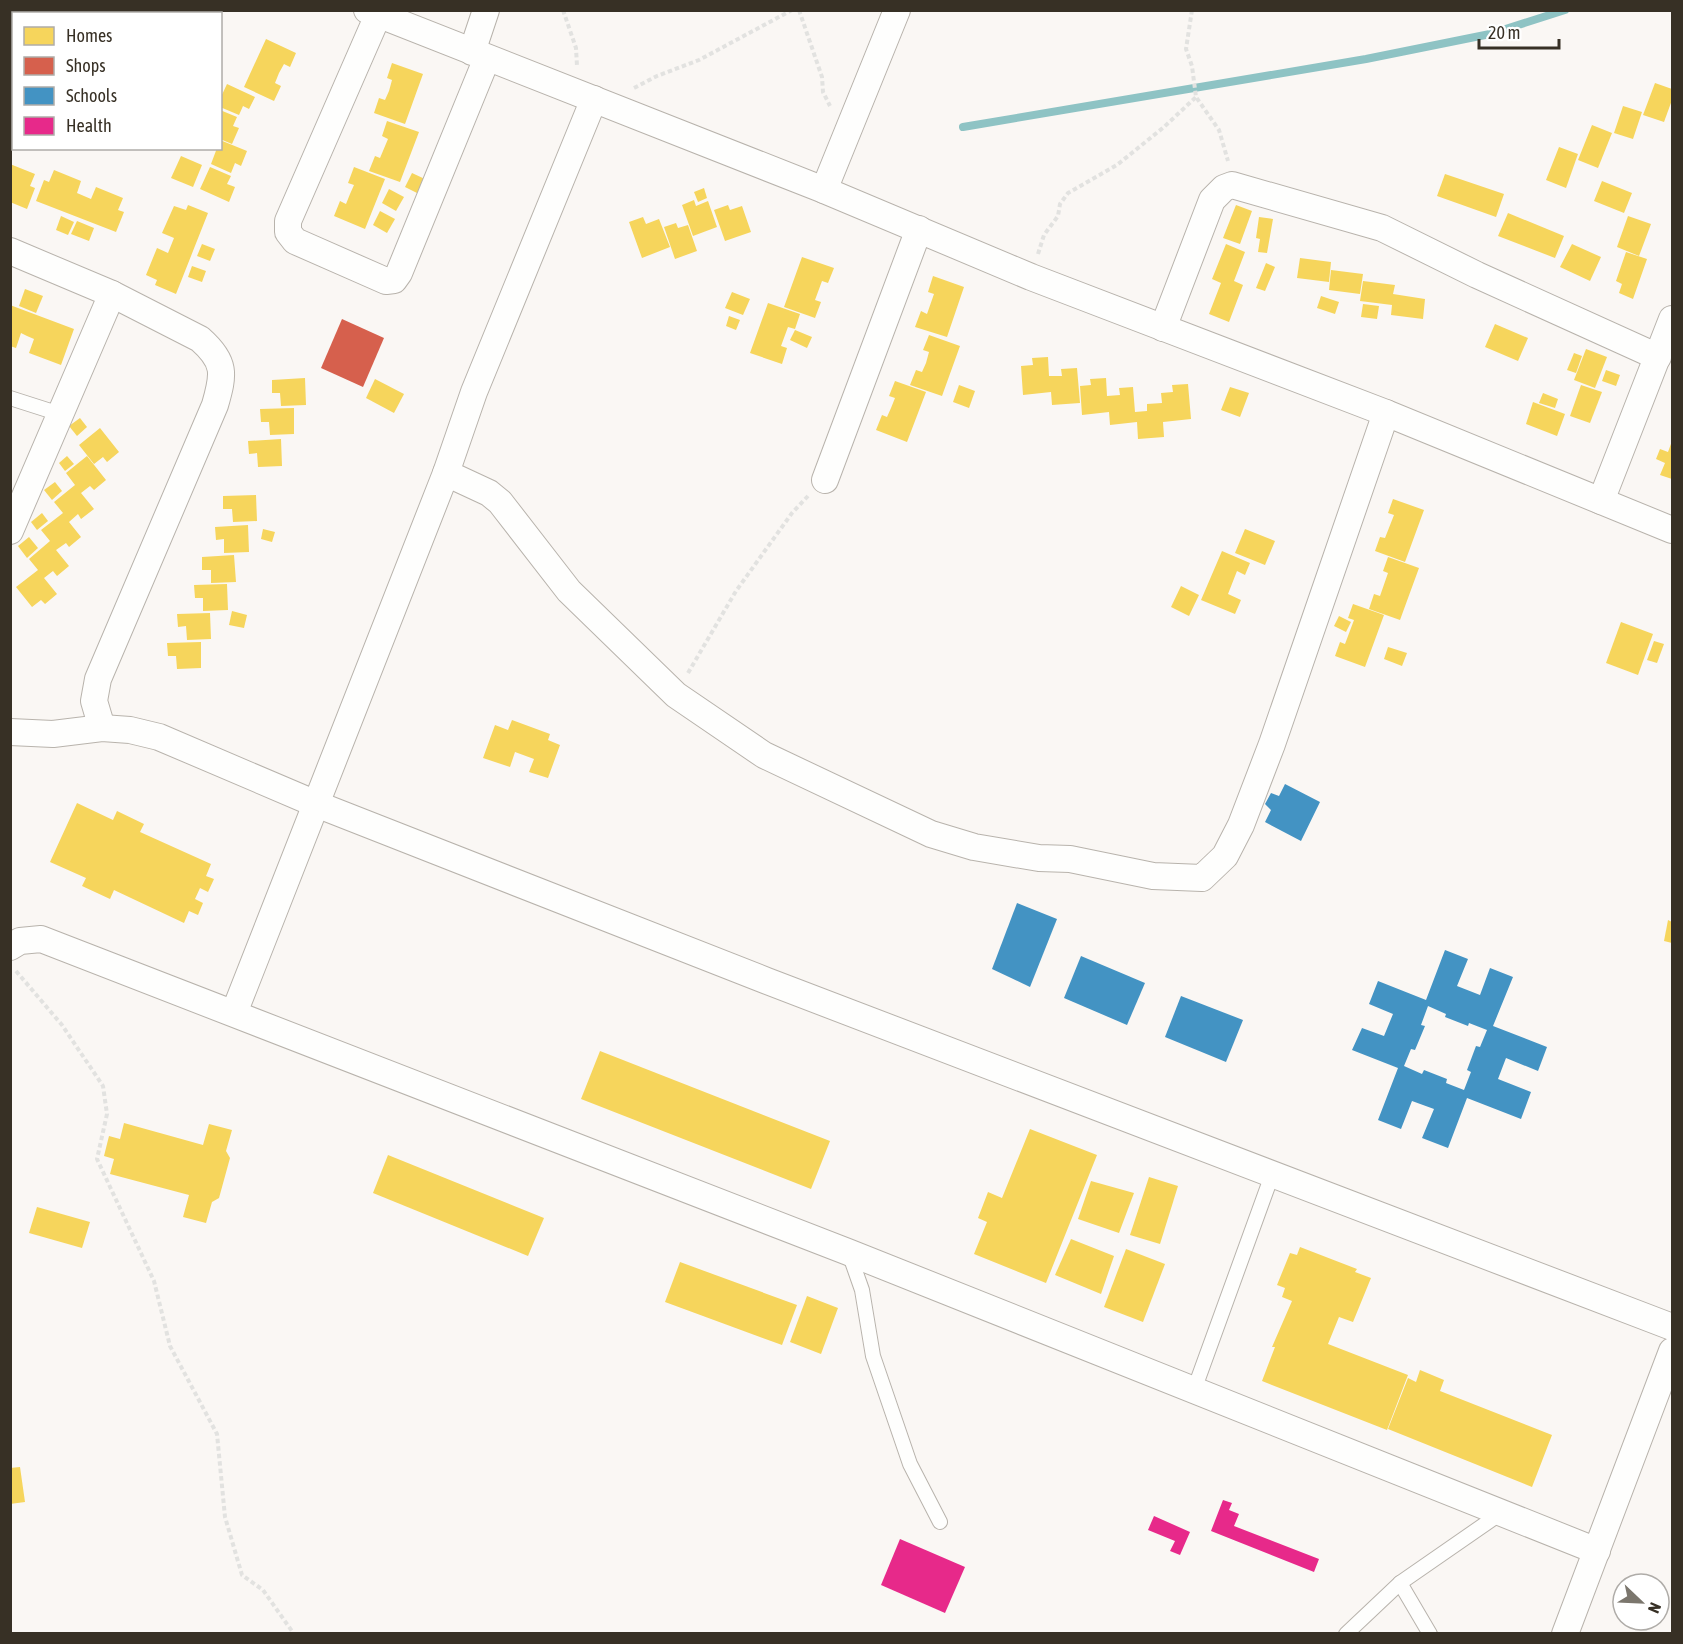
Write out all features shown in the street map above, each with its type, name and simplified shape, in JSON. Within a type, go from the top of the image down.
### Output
[{"type":"street","points":[[486,10],[480,55],[399,273],[394,280],[386,281],[295,241],[288,232],[288,221],[372,13],[480,55],[594,99],[824,190],[1031,277],[1386,413],[1672,530]]},
{"type":"street","points":[[824,190],[897,10]]},
{"type":"street","points":[[234,1013],[446,473],[474,392],[594,99]]},
{"type":"street","points":[[1163,328],[1212,200],[1224,188],[1232,185],[1382,228],[1477,275],[1658,357]]},
{"type":"street","points":[[825,480],[919,229]]},
{"type":"street","points":[[10,251],[111,294],[200,339],[220,361],[222,374],[214,405],[98,679],[94,702],[102,728]]},
{"type":"street","points":[[10,531],[111,294]]},
{"type":"street","points":[[1601,501],[1672,320]]},
{"type":"street","points":[[446,473],[489,493],[500,502],[569,591],[676,695],[764,755],[931,834],[974,847],[1039,858],[1071,859],[1153,876],[1202,878],[1225,856],[1241,825],[1272,744],[1386,413]]},
{"type":"street","points":[[10,732],[53,734],[102,728],[130,730],[159,737],[316,804],[767,981],[1672,1327]]},
{"type":"street","points":[[10,947],[20,941],[41,939],[848,1252],[1597,1551]]},
{"type":"street","points":[[1565,1634],[1672,1351]]},
{"type":"lane","points":[[10,398],[60,414]]},
{"type":"lane","points":[[10,932],[41,939]]},
{"type":"lane","points":[[1194,1390],[1272,1174]]},
{"type":"lane","points":[[848,1252],[862,1290],[873,1356],[910,1464],[940,1522]]},
{"type":"lane","points":[[1346,1634],[1400,1583],[1501,1513]]},
{"type":"lane","points":[[1400,1583],[1430,1634]]},
{"type":"path","points":[[563,10],[576,48],[577,66],[582,72]]},
{"type":"path","points":[[594,99],[620,95],[657,76],[699,60],[792,10]]},
{"type":"path","points":[[799,10],[822,77],[823,92],[845,141]]},
{"type":"path","points":[[1192,10],[1186,49],[1192,66],[1193,85],[1196,97],[1219,130],[1227,154],[1232,185]]},
{"type":"path","points":[[1031,277],[1044,235],[1058,216],[1060,204],[1068,193],[1117,165],[1164,127],[1196,97]]},
{"type":"path","points":[[676,695],[736,591],[792,513],[825,480]]},
{"type":"path","points":[[10,964],[62,1025],[104,1086],[107,1114],[98,1159],[154,1281],[170,1346],[217,1434],[225,1517],[242,1575],[263,1590],[294,1634]]},
{"type":"building: Homes","points":[[79,10],[128,10],[130,12],[80,12]]},
{"type":"building: Homes","points":[[266,39],[296,53],[290,67],[284,64],[279,73],[275,83],[281,86],[274,101],[244,87]]},
{"type":"building: Homes","points":[[392,63],[423,74],[405,124],[374,113],[379,98],[385,100],[389,91],[392,80],[387,78]]},
{"type":"building: Homes","points":[[1655,83],[1672,89],[1672,100],[1664,122],[1643,115]]},
{"type":"building: Homes","points":[[227,84],[255,97],[249,109],[243,106],[239,115],[222,108],[222,95]]},
{"type":"building: Homes","points":[[1623,106],[1642,112],[1633,139],[1614,133]]},
{"type":"building: Homes","points":[[222,111],[237,117],[233,126],[239,128],[232,144],[222,140]]},
{"type":"building: Homes","points":[[387,121],[419,132],[400,182],[369,171],[375,156],[380,158],[388,139],[382,136]]},
{"type":"building: Homes","points":[[1592,125],[1612,133],[1598,168],[1578,160]]},
{"type":"building: Homes","points":[[222,141],[247,151],[241,166],[235,163],[231,173],[211,164],[216,150],[222,150]]},
{"type":"building: Homes","points":[[1559,147],[1578,154],[1566,188],[1546,180]]},
{"type":"building: Homes","points":[[181,156],[202,165],[193,187],[171,178]]},
{"type":"building: Homes","points":[[10,164],[35,174],[30,186],[35,188],[27,209],[10,202]]},
{"type":"building: Homes","points":[[210,167],[231,176],[227,184],[235,187],[229,202],[200,189]]},
{"type":"building: Homes","points":[[354,167],[385,179],[365,229],[334,216],[340,201],[346,204],[354,185],[348,183]]},
{"type":"building: Homes","points":[[54,170],[81,181],[77,193],[91,199],[96,187],[123,198],[118,210],[124,212],[116,232],[36,201],[44,180],[49,182]]},
{"type":"building: Homes","points":[[412,173],[427,180],[419,194],[405,187]]},
{"type":"building: Homes","points":[[1445,174],[1504,194],[1496,217],[1437,196]]},
{"type":"building: Homes","points":[[1602,181],[1632,193],[1624,213],[1594,201]]},
{"type":"building: Homes","points":[[704,188],[707,198],[698,202],[694,192]]},
{"type":"building: Homes","points":[[389,189],[404,197],[396,211],[382,203]]},
{"type":"building: Homes","points":[[694,200],[696,206],[708,201],[717,227],[693,236],[682,205]]},
{"type":"building: Homes","points":[[188,205],[208,213],[176,294],[155,285],[157,280],[146,275],[157,248],[168,253],[174,238],[162,233],[174,206],[186,210]]},
{"type":"building: Homes","points":[[728,205],[730,210],[742,206],[751,232],[725,241],[714,210]]},
{"type":"building: Homes","points":[[1236,205],[1252,211],[1240,244],[1223,238]]},
{"type":"building: Homes","points":[[380,211],[395,219],[387,233],[373,225]]},
{"type":"building: Homes","points":[[1508,213],[1564,236],[1555,258],[1498,236]]},
{"type":"building: Homes","points":[[61,216],[74,222],[68,235],[56,230]]},
{"type":"building: Homes","points":[[1628,216],[1651,224],[1639,256],[1617,247]]},
{"type":"building: Homes","points":[[643,217],[646,224],[659,219],[670,247],[642,258],[629,222]]},
{"type":"building: Homes","points":[[1259,217],[1273,219],[1267,253],[1258,252],[1260,239],[1256,238]]},
{"type":"building: Homes","points":[[77,221],[94,228],[89,241],[71,234]]},
{"type":"building: Homes","points":[[676,223],[678,228],[688,225],[697,251],[675,259],[664,227]]},
{"type":"building: Homes","points":[[202,244],[215,249],[210,261],[197,256]]},
{"type":"building: Homes","points":[[1226,244],[1245,252],[1234,281],[1243,285],[1229,322],[1209,314],[1221,283],[1212,279]]},
{"type":"building: Homes","points":[[1572,244],[1601,257],[1590,281],[1560,267]]},
{"type":"building: Homes","points":[[1626,252],[1647,259],[1633,299],[1619,293],[1622,284],[1616,281]]},
{"type":"building: Homes","points":[[802,257],[834,268],[828,283],[822,281],[815,300],[821,302],[815,318],[784,307]]},
{"type":"building: Homes","points":[[1300,258],[1331,262],[1329,282],[1297,278]]},
{"type":"building: Homes","points":[[1266,263],[1275,267],[1265,291],[1256,288]]},
{"type":"building: Homes","points":[[192,266],[206,271],[202,282],[188,277]]},
{"type":"building: Homes","points":[[1331,270],[1363,274],[1360,294],[1329,290]]},
{"type":"building: Homes","points":[[933,276],[964,287],[947,337],[915,327],[921,311],[927,314],[934,294],[928,292]]},
{"type":"building: Homes","points":[[1363,281],[1395,285],[1393,294],[1425,299],[1423,319],[1391,315],[1392,305],[1360,301]]},
{"type":"building: Homes","points":[[25,289],[43,296],[36,313],[19,306]]},
{"type":"building: Homes","points":[[732,292],[750,299],[743,315],[725,308]]},
{"type":"building: Homes","points":[[1321,296],[1339,302],[1335,314],[1317,308]]},
{"type":"building: Homes","points":[[768,303],[800,314],[795,329],[788,327],[781,346],[787,348],[782,364],[750,353]]},
{"type":"building: Homes","points":[[1363,304],[1379,306],[1377,319],[1361,317]]},
{"type":"building: Homes","points":[[10,305],[74,329],[61,365],[29,353],[34,339],[21,333],[16,348],[10,346]]},
{"type":"building: Homes","points":[[729,316],[740,320],[736,330],[726,326]]},
{"type":"building: Homes","points":[[1495,324],[1528,338],[1518,361],[1485,347]]},
{"type":"building: Homes","points":[[795,330],[812,337],[807,348],[790,340]]},
{"type":"building: Homes","points":[[929,335],[960,346],[942,396],[910,385],[916,370],[922,372],[926,363],[929,352],[923,350]]},
{"type":"building: Homes","points":[[1586,349],[1607,357],[1595,388],[1574,380]]},
{"type":"building: Homes","points":[[1574,353],[1582,356],[1576,373],[1567,370]]},
{"type":"building: Homes","points":[[1048,357],[1049,376],[1062,376],[1061,369],[1077,368],[1080,403],[1052,405],[1051,392],[1023,395],[1021,366],[1033,365],[1032,358]]},
{"type":"building: Homes","points":[[1606,370],[1620,375],[1616,386],[1602,381]]},
{"type":"building: Homes","points":[[305,378],[306,405],[281,406],[280,393],[272,393],[272,380]]},
{"type":"building: Homes","points":[[1106,378],[1107,396],[1120,395],[1119,388],[1133,387],[1135,412],[1147,411],[1147,404],[1162,403],[1161,393],[1173,392],[1172,385],[1188,384],[1191,419],[1163,422],[1164,437],[1138,439],[1137,422],[1110,425],[1109,412],[1082,415],[1080,386],[1091,385],[1090,379]]},
{"type":"building: Homes","points":[[375,379],[404,394],[394,413],[366,398]]},
{"type":"building: Homes","points":[[895,381],[926,392],[907,442],[876,430],[882,415],[887,417],[895,398],[889,396]]},
{"type":"building: Homes","points":[[959,385],[975,391],[969,408],[953,402]]},
{"type":"building: Homes","points":[[1581,385],[1602,392],[1590,423],[1570,416]]},
{"type":"building: Homes","points":[[1230,387],[1249,393],[1240,417],[1221,410]]},
{"type":"building: Homes","points":[[1543,393],[1558,399],[1555,408],[1539,403]]},
{"type":"building: Homes","points":[[1533,402],[1565,414],[1557,436],[1526,424]]},
{"type":"building: Homes","points":[[294,408],[294,434],[270,435],[269,422],[261,422],[260,409]]},
{"type":"building: Homes","points":[[80,418],[87,427],[77,436],[69,426]]},
{"type":"building: Homes","points":[[100,428],[119,452],[107,462],[103,457],[94,464],[79,445]]},
{"type":"building: Homes","points":[[281,439],[282,466],[258,467],[257,453],[249,454],[248,441]]},
{"type":"building: Homes","points":[[1672,441],[1672,479],[1660,475],[1665,463],[1656,459],[1660,449],[1668,452]]},
{"type":"building: Homes","points":[[67,456],[74,464],[65,471],[59,463]]},
{"type":"building: Homes","points":[[87,456],[106,480],[94,490],[90,486],[81,493],[94,509],[81,519],[78,514],[69,522],[81,537],[69,547],[66,543],[56,550],[69,566],[57,576],[53,571],[44,578],[57,594],[45,604],[41,600],[32,607],[16,587],[38,570],[29,559],[50,541],[41,530],[63,513],[54,502],[75,485],[66,473]]},
{"type":"building: Homes","points":[[55,482],[62,491],[52,500],[44,490]]},
{"type":"building: Homes","points":[[256,495],[257,521],[233,522],[232,509],[223,509],[223,496]]},
{"type":"building: Homes","points":[[1393,499],[1424,510],[1405,562],[1375,551],[1380,537],[1385,538],[1394,515],[1388,513]]},
{"type":"building: Homes","points":[[42,513],[48,521],[37,530],[31,522]]},
{"type":"building: Homes","points":[[248,525],[249,552],[224,553],[224,539],[216,540],[215,527]]},
{"type":"building: Homes","points":[[263,529],[275,532],[272,542],[261,539]]},
{"type":"building: Homes","points":[[1245,529],[1275,541],[1265,565],[1235,553]]},
{"type":"building: Homes","points":[[29,537],[38,548],[27,558],[18,546]]},
{"type":"building: Homes","points":[[1222,551],[1250,563],[1245,575],[1237,571],[1228,594],[1241,600],[1235,614],[1201,600]]},
{"type":"building: Homes","points":[[234,555],[236,582],[211,583],[211,570],[202,570],[202,557]]},
{"type":"building: Homes","points":[[1388,557],[1419,568],[1400,620],[1369,609],[1374,594],[1380,596],[1388,573],[1383,571]]},
{"type":"building: Homes","points":[[227,584],[228,610],[203,611],[203,598],[195,598],[194,585]]},
{"type":"building: Homes","points":[[1181,586],[1199,595],[1189,616],[1171,607]]},
{"type":"building: Homes","points":[[1353,604],[1384,615],[1365,667],[1335,656],[1340,642],[1345,644],[1354,620],[1348,618]]},
{"type":"building: Homes","points":[[232,611],[247,615],[244,628],[229,625]]},
{"type":"building: Homes","points":[[210,613],[211,639],[187,640],[186,626],[178,627],[177,614]]},
{"type":"building: Homes","points":[[1339,616],[1351,622],[1346,632],[1334,626]]},
{"type":"building: Homes","points":[[1621,622],[1653,634],[1638,675],[1606,663]]},
{"type":"building: Homes","points":[[1654,641],[1664,644],[1657,663],[1647,660]]},
{"type":"building: Homes","points":[[201,642],[201,668],[177,669],[176,656],[168,656],[167,643]]},
{"type":"building: Homes","points":[[1388,647],[1407,653],[1402,666],[1384,659]]},
{"type":"building: Homes","points":[[512,720],[550,734],[548,740],[560,745],[548,778],[529,772],[534,759],[515,752],[510,767],[483,758],[495,725],[508,730]]},
{"type":"building: Homes","points":[[77,803],[113,820],[117,811],[144,824],[140,832],[211,864],[206,876],[214,879],[208,892],[200,888],[195,899],[203,903],[198,915],[189,911],[184,923],[114,890],[110,899],[82,886],[86,878],[50,862]]},
{"type":"building: Homes","points":[[1668,920],[1672,922],[1672,943],[1664,941]]},
{"type":"building: Homes","points":[[600,1051],[830,1141],[811,1189],[581,1099]]},
{"type":"building: Homes","points":[[124,1123],[203,1145],[209,1124],[232,1130],[226,1151],[230,1158],[219,1198],[212,1202],[206,1223],[183,1217],[189,1195],[110,1174],[114,1159],[104,1156],[109,1136],[120,1139]]},
{"type":"building: Homes","points":[[1030,1129],[1097,1155],[1046,1283],[974,1254],[987,1222],[978,1218],[988,1192],[1002,1198]]},
{"type":"building: Homes","points":[[388,1155],[544,1218],[528,1256],[373,1193]]},
{"type":"building: Homes","points":[[1149,1177],[1178,1186],[1160,1244],[1130,1235]]},
{"type":"building: Homes","points":[[1091,1181],[1134,1193],[1119,1233],[1078,1219]]},
{"type":"building: Homes","points":[[37,1207],[90,1222],[82,1248],[29,1233]]},
{"type":"building: Homes","points":[[1071,1239],[1114,1256],[1101,1294],[1055,1275]]},
{"type":"building: Homes","points":[[1300,1247],[1357,1269],[1355,1272],[1371,1278],[1353,1322],[1339,1317],[1328,1344],[1408,1375],[1387,1430],[1262,1381],[1275,1347],[1272,1347],[1292,1301],[1282,1297],[1285,1288],[1277,1285],[1290,1253],[1297,1255]]},
{"type":"building: Homes","points":[[1126,1249],[1165,1264],[1143,1322],[1104,1307]]},
{"type":"building: Homes","points":[[680,1262],[797,1305],[782,1345],[665,1302]]},
{"type":"building: Homes","points":[[807,1296],[838,1308],[821,1354],[790,1342]]},
{"type":"building: Homes","points":[[1420,1370],[1444,1380],[1440,1391],[1552,1435],[1532,1487],[1388,1429],[1408,1378],[1416,1382]]},
{"type":"building: Homes","points":[[20,1467],[25,1502],[10,1504],[10,1468]]},
{"type":"building: Shops","points":[[342,319],[384,338],[363,387],[321,368]]},
{"type":"building: Schools","points":[[1285,784],[1320,802],[1301,841],[1265,822],[1271,810],[1265,804],[1271,793],[1279,796]]},
{"type":"building: Schools","points":[[1017,903],[1057,919],[1030,987],[992,969]]},
{"type":"building: Schools","points":[[1445,950],[1468,959],[1457,986],[1480,995],[1490,968],[1513,977],[1493,1026],[1547,1047],[1538,1071],[1506,1058],[1498,1079],[1531,1092],[1521,1119],[1467,1098],[1448,1148],[1422,1138],[1434,1109],[1412,1101],[1401,1129],[1378,1120],[1398,1068],[1352,1050],[1362,1028],[1384,1036],[1393,1014],[1369,1004],[1378,981],[1426,1000]],"holes":[[[1428,1006],[1446,1014],[1445,1017],[1468,1026],[1469,1023],[1487,1030],[1480,1047],[1476,1046],[1467,1070],[1471,1072],[1464,1090],[1446,1083],[1447,1079],[1424,1070],[1422,1074],[1404,1066],[1411,1049],[1415,1050],[1425,1026],[1421,1025]]]},
{"type":"building: Schools","points":[[1081,956],[1145,983],[1127,1025],[1064,998]]},
{"type":"building: Schools","points":[[1181,996],[1243,1020],[1226,1062],[1165,1037]]},
{"type":"building: Health","points":[[1223,1500],[1232,1503],[1229,1510],[1239,1514],[1234,1526],[1319,1559],[1314,1572],[1211,1531]]},
{"type":"building: Health","points":[[1154,1516],[1190,1532],[1180,1555],[1170,1551],[1175,1541],[1148,1530]]},
{"type":"building: Health","points":[[900,1539],[965,1567],[945,1613],[881,1585]]},
{"type":"waterway","points":[[963,127],[1366,59],[1490,34],[1565,10]]}]
